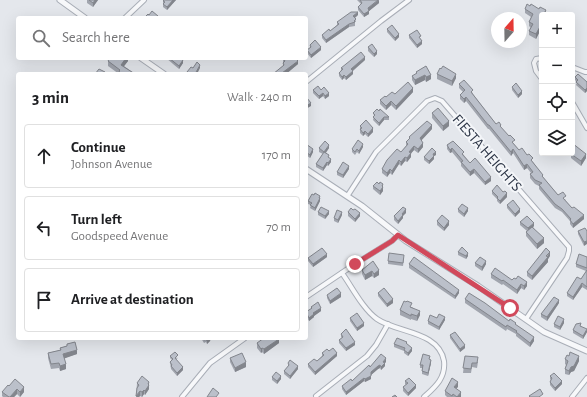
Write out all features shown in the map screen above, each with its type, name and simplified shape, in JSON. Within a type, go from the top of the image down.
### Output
[{"type":"street","points":[[60,0],[82,16]]},
{"type":"street","points":[[127,16],[144,0]]},
{"type":"street","points":[[308,80],[409,0]]},
{"type":"street","points":[[539,58],[536,59],[534,63],[536,71],[539,75]]},
{"type":"street","points":[[144,60],[161,72]]},
{"type":"street","points":[[575,69],[587,72]]},
{"type":"street","name":"FIESTA HEIGHTS","points":[[348,196],[372,157],[381,147],[427,101],[431,99],[438,99],[567,243],[569,251],[567,258],[526,319]]},
{"type":"street","points":[[575,107],[587,128]]},
{"type":"street","points":[[308,170],[348,196],[398,235],[549,335],[587,351]]},
{"type":"street","points":[[308,296],[392,241],[398,235]]},
{"type":"street","points":[[342,273],[370,314],[378,320],[427,339],[438,348],[443,358],[444,372],[441,380],[424,397]]},
{"type":"street","points":[[316,396],[367,356],[376,345],[388,324]]},
{"type":"street","points":[[182,397],[210,363],[242,340]]},
{"type":"street","points":[[572,397],[587,378]]},
{"type":"building","points":[[173,0],[167,7],[163,4],[165,2],[163,1]]},
{"type":"building","points":[[360,0],[378,0],[368,8],[369,11],[364,14],[358,7],[362,3]]},
{"type":"building","points":[[527,4],[530,6],[531,4],[539,9],[540,7],[546,10],[545,12],[539,12],[539,28],[536,34],[529,31],[533,24],[529,22],[533,14],[525,9]]},
{"type":"building","points":[[152,11],[158,16],[146,16],[148,14],[149,15]]},
{"type":"building","points":[[351,12],[358,12],[353,16],[356,19],[354,21],[355,22],[349,24],[326,40],[322,35],[329,29],[330,31],[339,24],[337,22]]},
{"type":"building","points":[[392,25],[399,34],[395,38],[387,29]]},
{"type":"building","points":[[417,30],[422,41],[417,45],[409,35]]},
{"type":"building","points":[[315,40],[321,47],[311,55],[308,51],[311,47],[310,45]]},
{"type":"building","points":[[372,44],[377,51],[374,54],[368,47]]},
{"type":"building","points":[[361,52],[365,57],[351,69],[353,71],[346,77],[344,75],[342,77],[339,73],[343,69],[341,68]]},
{"type":"building","points":[[125,60],[121,65],[132,72],[120,72],[120,70],[108,61]]},
{"type":"building","points":[[172,60],[183,60],[179,66]]},
{"type":"building","points":[[284,60],[298,61],[283,72],[275,72],[284,65],[283,63]]},
{"type":"building","points":[[197,62],[200,65],[196,72],[187,72],[191,67],[193,68]]},
{"type":"building","points":[[426,66],[431,75],[426,77],[425,75],[415,80],[412,76]]},
{"type":"building","points":[[443,66],[456,74],[452,81],[437,74]]},
{"type":"building","points":[[99,69],[105,72],[97,72]]},
{"type":"building","points":[[578,74],[587,82],[587,88],[585,90],[576,82],[578,80],[575,77]]},
{"type":"building","points":[[464,80],[473,90],[471,92],[496,124],[499,122],[501,125],[500,126],[515,140],[512,142],[519,150],[522,148],[527,155],[529,154],[533,158],[531,160],[558,195],[563,192],[566,196],[563,198],[572,208],[574,207],[584,215],[573,224],[570,220],[571,219],[562,209],[555,204],[539,185],[542,183],[535,180],[530,174],[533,172],[527,164],[524,166],[513,149],[511,152],[466,97],[464,99],[460,95],[465,90],[459,84]]},
{"type":"building","points":[[408,82],[413,88],[396,106],[391,101],[386,106],[380,100],[392,92],[395,94]]},
{"type":"building","points":[[516,83],[522,91],[518,95],[512,87]]},
{"type":"building","points":[[318,86],[321,90],[324,87],[329,93],[325,96],[323,93],[319,96],[313,90]]},
{"type":"building","points":[[438,108],[449,121],[443,126],[432,113]]},
{"type":"building","points":[[377,109],[379,111],[380,109],[389,117],[384,117],[379,123],[373,117],[375,115],[373,113]]},
{"type":"building","points":[[366,120],[373,128],[368,134],[365,131],[363,133],[360,129],[362,128],[360,126]]},
{"type":"building","points":[[427,121],[432,125],[420,138],[423,143],[418,149],[414,146],[409,152],[411,153],[407,158],[405,157],[401,162],[399,160],[392,171],[390,169],[387,173],[382,169],[387,160],[397,149],[401,152],[408,144],[406,142],[410,138],[409,137]]},
{"type":"building","points":[[358,140],[363,144],[359,151],[357,149],[355,152],[352,149]]},
{"type":"building","points":[[325,141],[329,145],[324,152],[319,148]]},
{"type":"building","points":[[453,141],[464,152],[462,154],[470,163],[475,158],[491,177],[485,182],[474,169],[470,172],[452,148],[450,150],[447,145]]},
{"type":"building","points":[[308,145],[313,149],[310,155],[308,154]]},
{"type":"building","points":[[575,145],[586,154],[581,161],[574,156]]},
{"type":"building","points":[[432,148],[436,152],[429,161],[424,157]]},
{"type":"building","points":[[324,152],[329,155],[328,157],[331,159],[323,168],[316,164]]},
{"type":"building","points":[[343,162],[349,166],[343,175],[337,172]]},
{"type":"building","points":[[377,182],[379,184],[380,182],[383,184],[380,191],[373,186]]},
{"type":"building","points":[[497,185],[503,192],[505,191],[507,193],[500,201],[492,191]]},
{"type":"building","points":[[315,193],[320,196],[320,198],[315,208],[310,205],[312,203],[308,201],[312,194],[314,195]]},
{"type":"building","points":[[513,200],[520,209],[515,214],[507,205]]},
{"type":"building","points":[[462,204],[468,208],[464,214],[458,209]]},
{"type":"building","points":[[321,207],[329,211],[325,216],[318,212]]},
{"type":"building","points":[[403,207],[406,209],[398,221],[394,216]]},
{"type":"building","points":[[351,208],[360,213],[355,219],[348,212]]},
{"type":"building","points":[[337,210],[342,212],[338,220],[334,218]]},
{"type":"building","points":[[442,215],[449,221],[444,228],[437,221]]},
{"type":"building","points":[[527,216],[534,223],[528,228],[520,222]]},
{"type":"building","points":[[532,227],[544,238],[537,244],[526,232]]},
{"type":"building","points":[[585,228],[587,231],[587,241],[584,242],[578,231]]},
{"type":"building","points":[[462,247],[468,253],[466,256],[458,252]]},
{"type":"building","points":[[322,248],[327,254],[313,264],[308,258]]},
{"type":"building","points":[[546,248],[550,252],[546,256],[548,257],[532,276],[527,272]]},
{"type":"building","points":[[389,253],[404,255],[403,263],[388,261]]},
{"type":"building","points":[[579,254],[587,257],[587,268],[576,264]]},
{"type":"building","points":[[414,257],[459,290],[455,296],[409,264]]},
{"type":"building","points":[[480,257],[486,261],[482,267],[475,263]]},
{"type":"building","points":[[373,261],[379,270],[374,274],[372,271],[365,275],[362,270]]},
{"type":"building","points":[[495,268],[512,280],[514,278],[516,279],[518,276],[527,282],[524,286],[521,284],[517,290],[491,274]]},
{"type":"building","points":[[587,270],[587,287],[582,283],[573,297],[567,293],[577,277],[581,279]]},
{"type":"building","points":[[337,288],[341,293],[330,301],[327,295]]},
{"type":"building","points":[[384,288],[393,299],[387,304],[378,293]]},
{"type":"building","points":[[469,293],[509,321],[510,319],[516,323],[515,324],[534,337],[530,343],[516,332],[517,331],[507,325],[506,327],[465,299]]},
{"type":"building","points":[[554,297],[559,300],[547,317],[541,314]]},
{"type":"building","points":[[404,301],[412,303],[410,307],[420,311],[417,316],[411,314],[411,316],[400,310]]},
{"type":"building","points":[[318,302],[321,308],[313,313],[314,314],[309,318],[308,311],[312,308],[311,307]]},
{"type":"building","points":[[357,313],[364,323],[357,328],[350,318]]},
{"type":"building","points":[[439,314],[445,317],[439,327],[428,321],[430,315],[437,318]]},
{"type":"building","points":[[558,316],[564,319],[560,327],[554,324]]},
{"type":"building","points":[[581,323],[580,326],[587,329],[583,336],[573,330],[576,324]]},
{"type":"building","points":[[346,329],[355,342],[346,348],[339,340],[343,337],[341,334]]},
{"type":"building","points":[[455,332],[465,345],[460,349],[450,335]]},
{"type":"building","points":[[397,338],[407,342],[406,343],[412,348],[408,353],[404,350],[405,348],[394,344]]},
{"type":"building","points":[[261,340],[278,340],[264,349],[261,349],[257,343]]},
{"type":"building","points":[[75,342],[77,350],[63,354],[66,364],[60,366],[59,363],[51,364],[48,353],[61,350],[60,348],[67,346],[67,344]]},
{"type":"building","points":[[333,348],[337,353],[315,372],[308,364],[314,359],[317,361],[324,355],[322,353],[327,349],[329,351]]},
{"type":"building","points":[[175,352],[178,355],[175,358],[183,367],[177,373],[171,366],[172,365],[170,362],[173,359],[170,356]]},
{"type":"building","points":[[570,352],[579,356],[574,366],[571,367],[569,371],[565,369],[568,361],[565,359],[567,355],[569,356]]},
{"type":"building","points":[[242,353],[246,362],[235,368],[230,358]]},
{"type":"building","points":[[381,354],[386,358],[383,362],[385,363],[381,367],[380,365],[378,366],[371,372],[371,376],[365,379],[364,378],[346,392],[342,386],[351,379],[352,381],[369,365],[370,367]]},
{"type":"building","points":[[423,354],[430,356],[429,359],[431,360],[428,373],[422,371],[423,365],[420,365]]},
{"type":"building","points":[[465,356],[478,357],[477,363],[472,363],[471,369],[463,368]]},
{"type":"building","points":[[290,360],[298,366],[290,376],[284,371],[289,365],[288,363]]},
{"type":"building","points":[[276,372],[281,376],[277,381],[272,377]]},
{"type":"building","points":[[554,373],[562,381],[555,388],[550,382],[552,378],[550,376]]},
{"type":"building","points":[[142,376],[149,382],[149,385],[145,391],[140,391],[136,396],[139,385],[137,383]]},
{"type":"building","points":[[409,378],[416,385],[408,393],[403,387],[408,383],[405,381]]},
{"type":"building","points":[[452,378],[458,382],[454,387],[461,392],[457,397],[453,394],[452,396],[445,391]]},
{"type":"building","points":[[15,379],[24,387],[20,392],[17,389],[9,397],[2,392]]},
{"type":"building","points":[[213,388],[219,393],[216,397],[207,397]]},
{"type":"building","points":[[540,389],[543,394],[539,397],[529,396]]},
{"type":"route","points":[[355,264],[392,241],[398,235],[510,308]]}]
